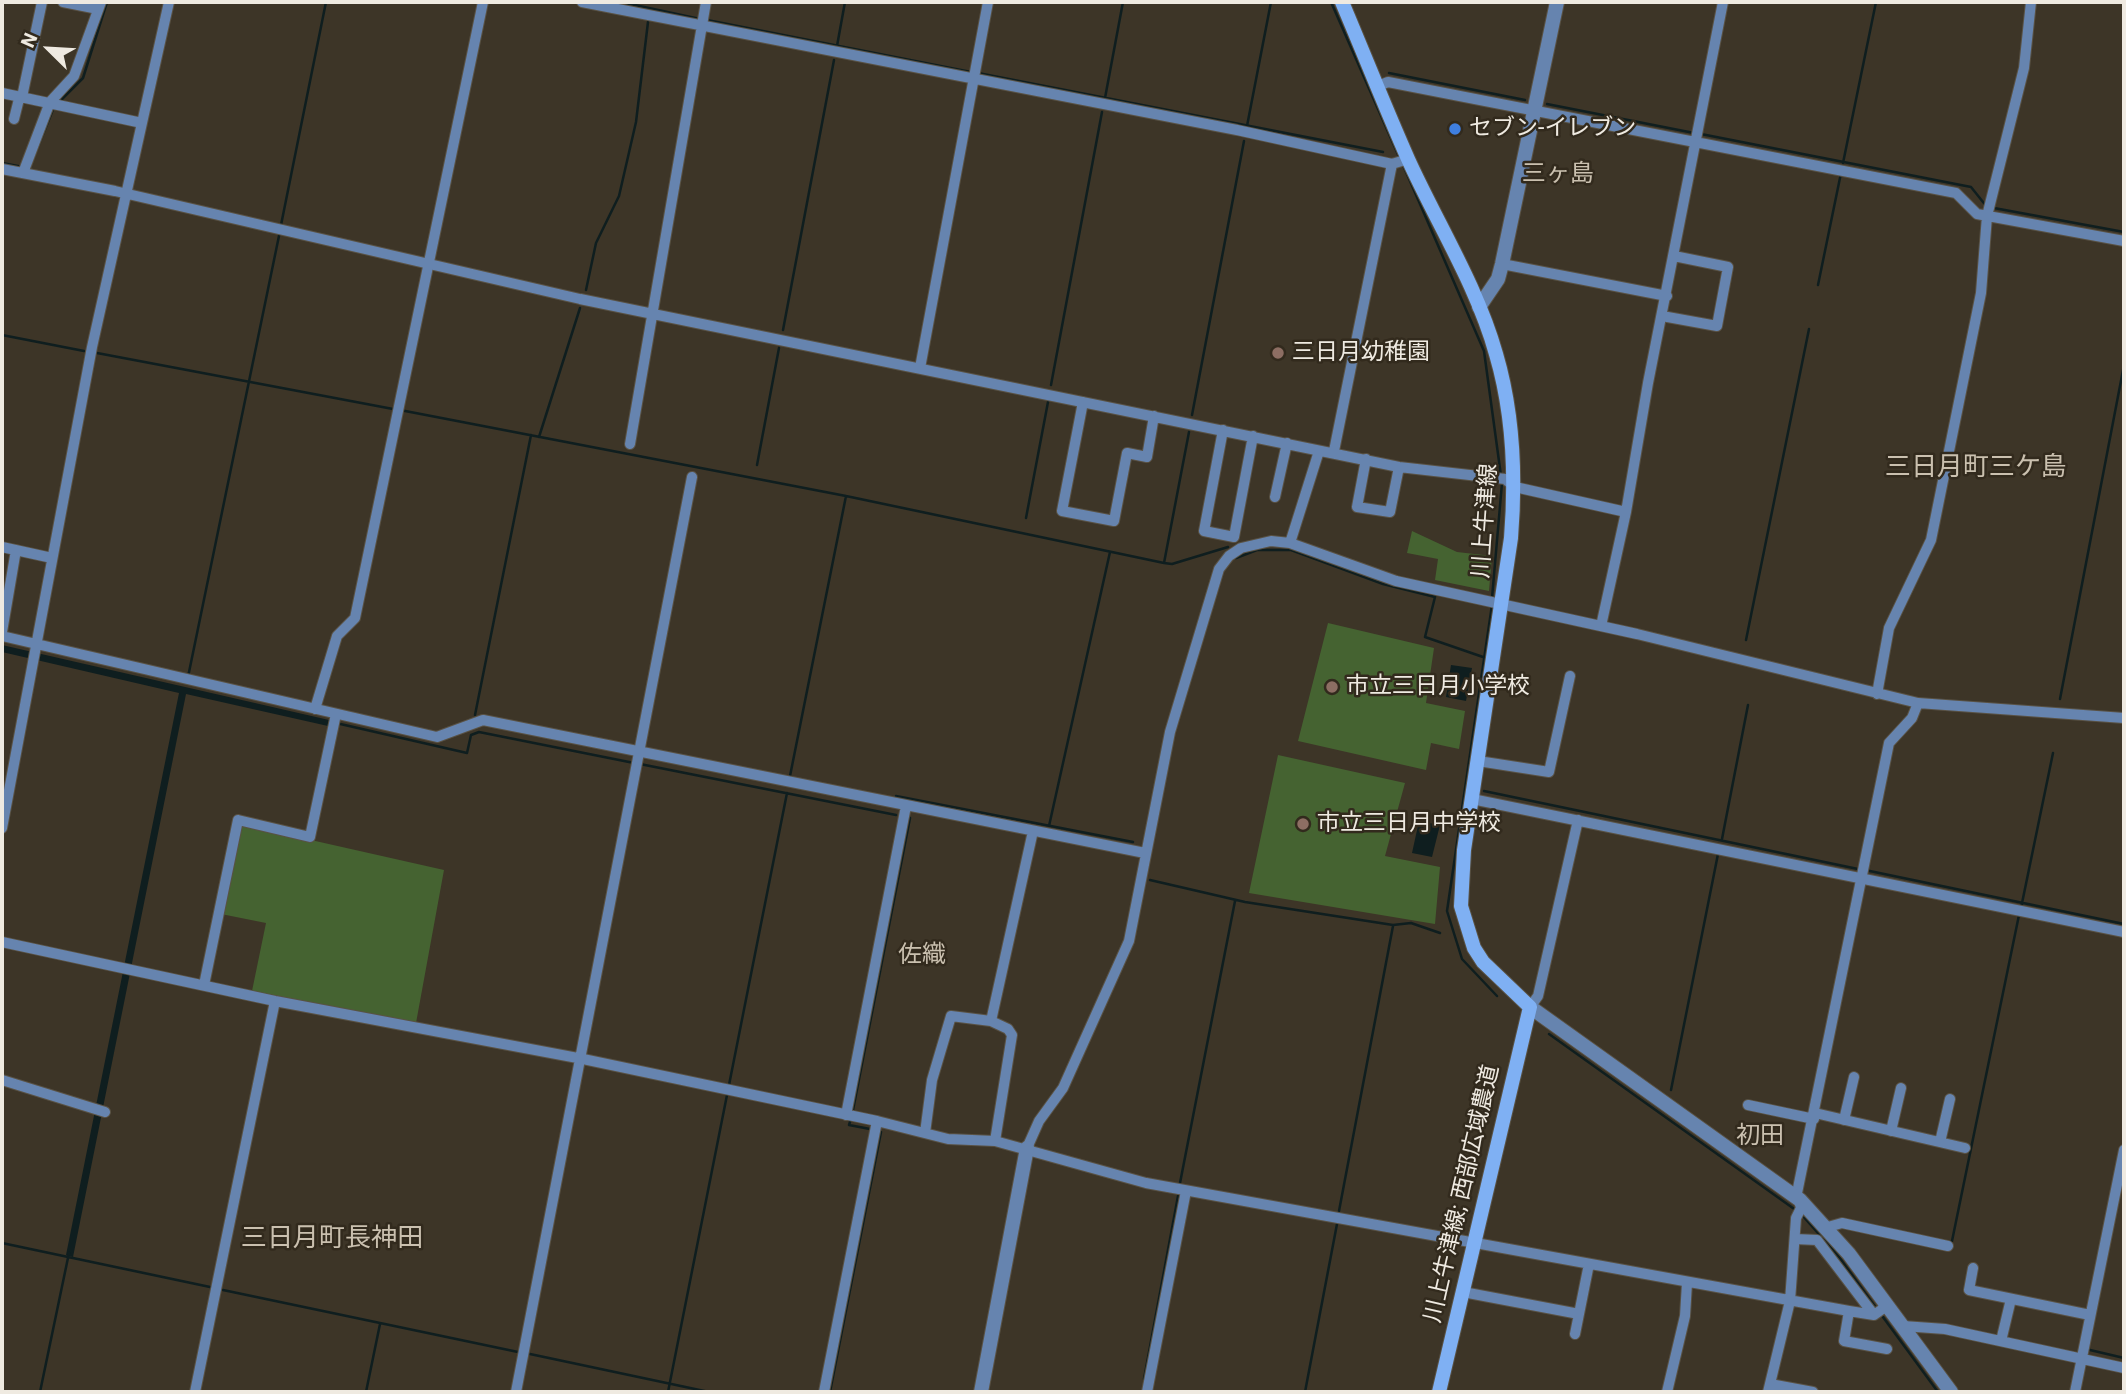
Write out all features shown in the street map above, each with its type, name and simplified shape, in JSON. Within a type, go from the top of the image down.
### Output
[{"type":"main road","name":"川上牛津線","points":[[1342,2],[1408,159],[1479,306],[1502,378],[1513,442],[1506,482],[1478,761],[1461,878],[1461,906],[1467,930],[1483,962],[1530,1007]]},
{"type":"main road","name":"川上牛津線; 西部広域農道","points":[[1439,1392],[1530,1007]]},
{"type":"street","points":[[14,119],[19,99],[22,97],[42,2]]},
{"type":"street","points":[[24,168],[50,102],[74,76],[100,5],[63,2]]},
{"type":"street","points":[[2,828],[92,347],[169,2]]},
{"type":"street","points":[[315,709],[337,636],[355,618],[431,265],[483,2]]},
{"type":"street","points":[[582,2],[703,21],[1392,164],[1408,159]]},
{"type":"street","points":[[629,444],[654,313],[706,2]]},
{"type":"street","points":[[920,368],[988,2]]},
{"type":"street","points":[[1479,306],[1498,279],[1502,264],[1557,2]]},
{"type":"street","points":[[1601,626],[1626,512],[1723,2]]},
{"type":"street","points":[[1877,694],[1889,628],[1931,540],[1981,293],[1987,216],[2024,68],[2031,2]]},
{"type":"street","points":[[1378,86],[1388,82],[1956,193],[1977,214],[2124,241]]},
{"type":"street","points":[[2,93],[142,123]]},
{"type":"street","points":[[1334,451],[1392,164]]},
{"type":"street","points":[[2,170],[24,168],[431,265],[654,313],[1318,450],[1334,451],[1398,467],[1506,482],[1626,512]]},
{"type":"street","points":[[1662,316],[1717,327],[1728,267],[1674,256]]},
{"type":"street","points":[[1502,264],[1667,296]]},
{"type":"street","points":[[1083,402],[1062,511],[1114,521],[1127,453],[1147,457],[1154,416]]},
{"type":"street","points":[[1223,430],[1204,531],[1234,537],[1253,436]]},
{"type":"street","points":[[1275,496],[1287,443]]},
{"type":"street","points":[[1290,543],[1318,450]]},
{"type":"street","points":[[1366,459],[1357,508],[1390,512],[1398,467]]},
{"type":"street","points":[[516,1392],[583,1059],[692,477]]},
{"type":"street","points":[[981,1392],[1027,1148],[1034,1128],[1063,1088],[1126,949],[1136,914],[1145,853],[1170,732],[1219,569],[1229,556],[1241,548],[1271,541],[1290,543],[1396,580],[1601,626],[1918,704],[2124,718]]},
{"type":"street","points":[[2,547],[52,558]]},
{"type":"street","points":[[16,550],[2,634],[35,647],[437,737],[483,720],[1145,853]]},
{"type":"street","points":[[1478,761],[1549,772],[1570,676]]},
{"type":"street","points":[[1813,1392],[1769,1388],[1790,1301],[1799,1209],[1797,1193],[1815,1116],[1889,743],[1912,718],[1918,704]]},
{"type":"street","points":[[204,985],[238,820],[310,836],[336,714]]},
{"type":"street","points":[[1472,799],[2124,932]]},
{"type":"street","points":[[846,1115],[906,806]]},
{"type":"street","points":[[1578,820],[1538,996],[1530,1007],[1799,1209],[1828,1227],[1951,1392]]},
{"type":"street","points":[[991,1021],[1033,831]]},
{"type":"street","points":[[2,942],[275,1001],[583,1059],[877,1121],[948,1139],[995,1141],[1186,1191],[1849,1311],[1874,1315],[1888,1305]]},
{"type":"street","points":[[195,1392],[275,1001]]},
{"type":"street","points":[[925,1133],[932,1080],[951,1016],[991,1021],[1008,1029],[1012,1035],[995,1141]]},
{"type":"street","points":[[1844,1120],[1854,1077]]},
{"type":"street","points":[[2,1080],[105,1112]]},
{"type":"street","points":[[1891,1131],[1901,1088]]},
{"type":"street","points":[[1940,1142],[1950,1099]]},
{"type":"street","points":[[1748,1105],[1844,1120],[1965,1148]]},
{"type":"street","points":[[824,1392],[877,1121]]},
{"type":"street","points":[[2076,1392],[2124,1150]]},
{"type":"street","points":[[1147,1392],[1186,1191]]},
{"type":"street","points":[[1828,1227],[1842,1223],[1948,1247]]},
{"type":"street","points":[[1795,1239],[1817,1241],[1874,1315]]},
{"type":"street","points":[[1575,1334],[1589,1264]]},
{"type":"street","points":[[1973,1268],[1969,1290],[2090,1315]]},
{"type":"street","points":[[1667,1392],[1685,1316],[1687,1283]]},
{"type":"street","points":[[1463,1292],[1579,1314]]},
{"type":"street","points":[[2001,1341],[2011,1299]]},
{"type":"street","points":[[1849,1311],[1844,1341],[1886,1349]]},
{"type":"street","points":[[1903,1326],[1945,1329],[2124,1368]]},
{"type":"green space","points":[[1412,531],[1457,552],[1492,556],[1489,591],[1435,580],[1438,559],[1407,553]]},
{"type":"green space","points":[[1328,623],[1434,648],[1426,703],[1465,711],[1459,749],[1431,743],[1426,770],[1298,741]]},
{"type":"green space","points":[[1278,755],[1405,783],[1385,856],[1440,867],[1435,924],[1249,893]]},
{"type":"green space","points":[[240,824],[444,870],[416,1023],[252,991],[266,923],[221,914]]},
{"type":"shaded area","points":[[2,645],[329,720],[328,726],[186,694],[73,1257],[66,1255],[179,693],[2,652]]},
{"type":"shaded area","points":[[1451,665],[1472,668],[1466,701],[1446,697]]},
{"type":"shaded area","points":[[1419,821],[1440,825],[1432,857],[1412,853]]},
{"type":"waterway","points":[[58,103],[83,78],[107,2]]},
{"type":"waterway","points":[[281,225],[326,2]]},
{"type":"waterway","points":[[621,2],[700,19]]},
{"type":"waterway","points":[[837,46],[845,2]]},
{"type":"waterway","points":[[1105,98],[1123,2]]},
{"type":"waterway","points":[[1247,126],[1271,2]]},
{"type":"waterway","points":[[1331,2],[1400,159]]},
{"type":"waterway","points":[[1843,163],[1876,2]]},
{"type":"waterway","points":[[707,20],[971,72]]},
{"type":"waterway","points":[[586,290],[596,243],[619,196],[636,122],[648,22]]},
{"type":"waterway","points":[[783,330],[834,60]]},
{"type":"waterway","points":[[978,73],[1383,152]]},
{"type":"waterway","points":[[1389,73],[1525,100]]},
{"type":"waterway","points":[[1547,104],[1694,133]]},
{"type":"waterway","points":[[29,169],[54,107]]},
{"type":"waterway","points":[[1051,385],[1102,112]]},
{"type":"waterway","points":[[1701,134],[1971,187],[1987,207]]},
{"type":"waterway","points":[[1192,415],[1244,141]]},
{"type":"waterway","points":[[2,163],[23,167]]},
{"type":"waterway","points":[[1403,165],[1484,351],[1501,476]]},
{"type":"waterway","points":[[1818,285],[1841,173]]},
{"type":"waterway","points":[[1994,208],[2124,232]]},
{"type":"waterway","points":[[188,677],[280,231]]},
{"type":"waterway","points":[[539,437],[580,308]]},
{"type":"waterway","points":[[1746,640],[1809,329]]},
{"type":"waterway","points":[[2,335],[84,351]]},
{"type":"waterway","points":[[757,465],[779,348]]},
{"type":"waterway","points":[[97,353],[393,409]]},
{"type":"waterway","points":[[2060,699],[2124,365]]},
{"type":"waterway","points":[[1026,518],[1048,402]]},
{"type":"waterway","points":[[400,410],[846,496],[1164,563],[1172,564],[1228,547]]},
{"type":"waterway","points":[[1164,563],[1189,432]]},
{"type":"waterway","points":[[475,715],[531,435]]},
{"type":"waterway","points":[[1492,598],[1502,483]]},
{"type":"waterway","points":[[790,776],[846,496]]},
{"type":"waterway","points":[[1236,558],[1257,550],[1291,550],[1383,584],[1435,597],[1425,637],[1483,657]]},
{"type":"waterway","points":[[1049,826],[1110,552]]},
{"type":"waterway","points":[[1492,605],[1447,911],[1462,959],[1497,996]]},
{"type":"waterway","points":[[1722,839],[1748,705]]},
{"type":"waterway","points":[[336,723],[467,753],[471,735],[479,732],[634,763]]},
{"type":"waterway","points":[[2021,908],[2053,753]]},
{"type":"waterway","points":[[640,764],[896,815]]},
{"type":"waterway","points":[[1484,791],[1858,869]]},
{"type":"waterway","points":[[729,1085],[787,793]]},
{"type":"waterway","points":[[896,796],[1133,842]]},
{"type":"waterway","points":[[853,1110],[910,818]]},
{"type":"waterway","points":[[1671,1090],[1718,854]]},
{"type":"waterway","points":[[1865,870],[2124,924]]},
{"type":"waterway","points":[[1150,880],[1245,902],[1393,925],[1411,923],[1440,933]]},
{"type":"waterway","points":[[1180,1183],[1235,901]]},
{"type":"waterway","points":[[1952,1241],[2019,915]]},
{"type":"waterway","points":[[1339,1211],[1393,926]]},
{"type":"waterway","points":[[1549,1034],[1797,1211]]},
{"type":"waterway","points":[[668,1392],[727,1095]]},
{"type":"waterway","points":[[850,1122],[849,1125],[870,1129]]},
{"type":"waterway","points":[[830,1392],[881,1132]]},
{"type":"waterway","points":[[1144,1379],[1178,1196]]},
{"type":"waterway","points":[[1802,1215],[1839,1257],[1876,1308]]},
{"type":"waterway","points":[[1305,1392],[1337,1224]]},
{"type":"waterway","points":[[2,1243],[210,1287]]},
{"type":"waterway","points":[[40,1392],[69,1253]]},
{"type":"waterway","points":[[223,1290],[518,1352]]},
{"type":"waterway","points":[[1880,1313],[1938,1392]]},
{"type":"waterway","points":[[366,1392],[380,1324]]},
{"type":"waterway","points":[[2090,1350],[2124,1358]]},
{"type":"waterway","points":[[530,1354],[709,1392]]},
{"type":"place","name":"セブン-イレブン","points":[[1455,129]]},
{"type":"place","name":"三日月幼稚園","points":[[1278,353]]},
{"type":"place","name":"市立三日月小学校","points":[[1332,687]]},
{"type":"place","name":"市立三日月中学校","points":[[1303,824]]},
{"type":"district","name":"三ヶ島","points":[[1558,175]]},
{"type":"district","name":"三日月町三ケ島","points":[[1976,468]]},
{"type":"district","name":"佐織","points":[[922,956]]},
{"type":"district","name":"初田","points":[[1760,1137]]},
{"type":"district","name":"三日月町長神田","points":[[332,1239]]}]
